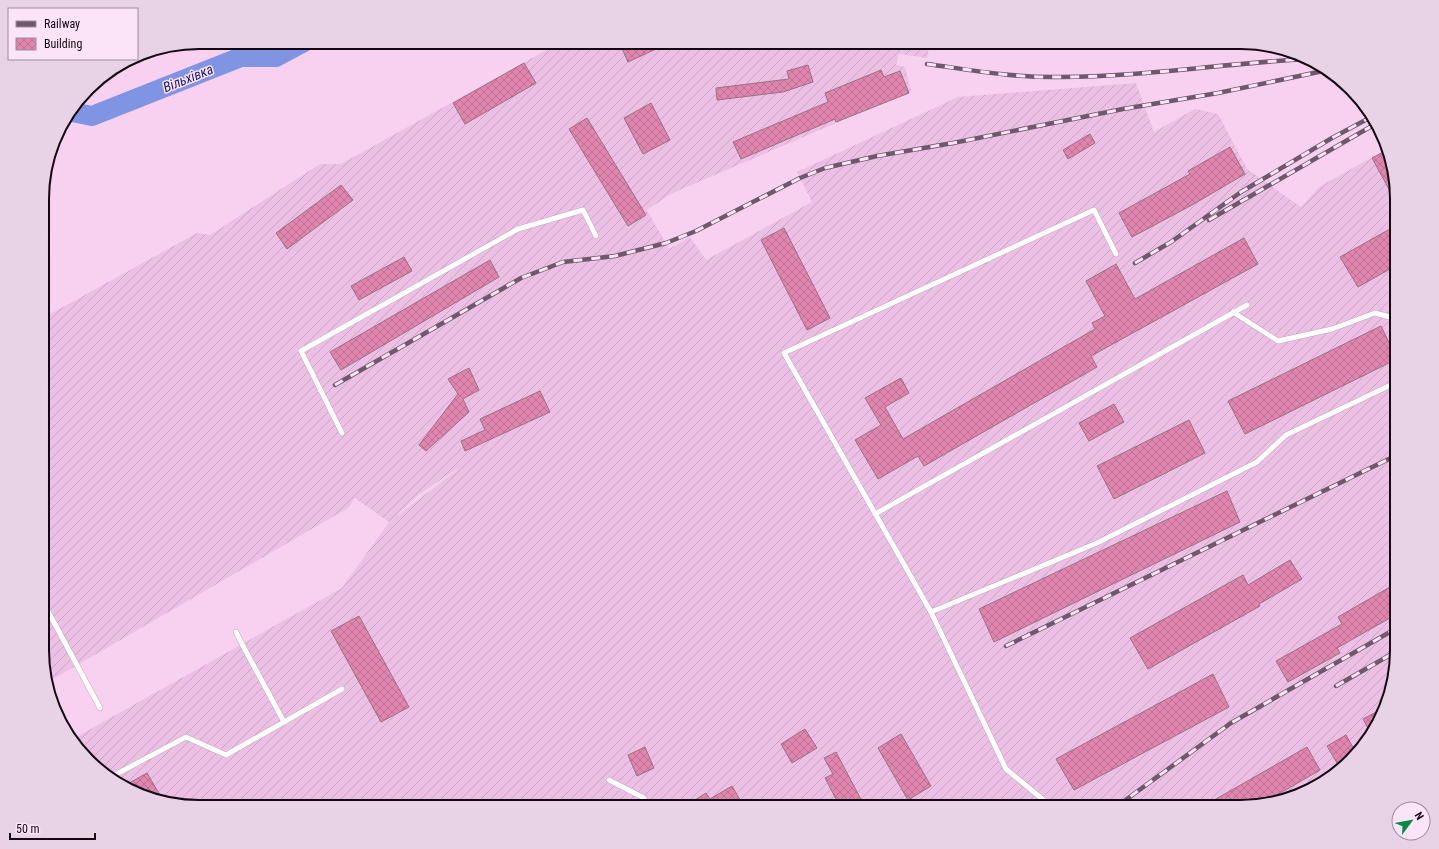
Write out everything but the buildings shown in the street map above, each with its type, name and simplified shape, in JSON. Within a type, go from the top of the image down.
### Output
[{"type":"lane","points":[[342,433],[301,351],[518,229],[583,210],[596,236]]},
{"type":"lane","points":[[1044,800],[1006,769],[931,612],[784,354],[1094,210],[1116,254]]},
{"type":"lane","points":[[875,514],[1247,305]]},
{"type":"lane","points":[[1233,312],[1278,341],[1332,329],[1375,313],[1390,317]]},
{"type":"lane","points":[[931,612],[1097,543],[1257,462],[1286,435],[1390,385]]},
{"type":"lane","points":[[49,613],[100,708]]},
{"type":"lane","points":[[236,632],[284,722]]},
{"type":"lane","points":[[115,775],[186,737],[226,755],[342,689]]},
{"type":"lane","points":[[609,780],[644,798],[644,800]]},
{"type":"shaded area","points":[[548,49],[929,49],[927,58],[899,54],[896,65],[905,67],[911,91],[682,189],[669,195],[647,210],[669,249],[690,237],[706,260],[812,202],[797,172],[958,97],[1136,83],[1154,132],[1195,109],[1218,114],[1247,169],[1301,207],[1319,187],[1382,152],[1390,189],[1390,660],[1385,689],[1375,716],[1353,749],[1339,763],[1323,775],[1297,789],[1279,795],[1250,800],[189,800],[160,795],[133,785],[100,763],[86,749],[77,737],[342,588],[389,522],[355,498],[348,508],[52,680],[49,660],[49,315],[197,233],[210,235],[320,164],[341,164]],"holes":[[[457,469],[457,470],[393,519],[418,495]]]},
{"type":"waterway","name":"Вільхівка","points":[[76,113],[92,116],[241,57],[276,57],[291,49]]},
{"type":"railway","points":[[927,64],[1010,75],[1060,77],[1122,75],[1296,60]]},
{"type":"railway","points":[[335,385],[521,278],[563,262],[615,256],[666,243],[696,231],[800,178],[825,168],[877,156],[953,143],[1123,109],[1218,93],[1319,72]]},
{"type":"railway","points":[[1135,263],[1171,242],[1241,192],[1332,138],[1367,119]]},
{"type":"railway","points":[[1209,220],[1371,126]]},
{"type":"railway","points":[[1006,646],[1390,458]]},
{"type":"railway","points":[[1126,800],[1231,723],[1390,632]]},
{"type":"railway","points":[[1336,686],[1390,655]]}]
